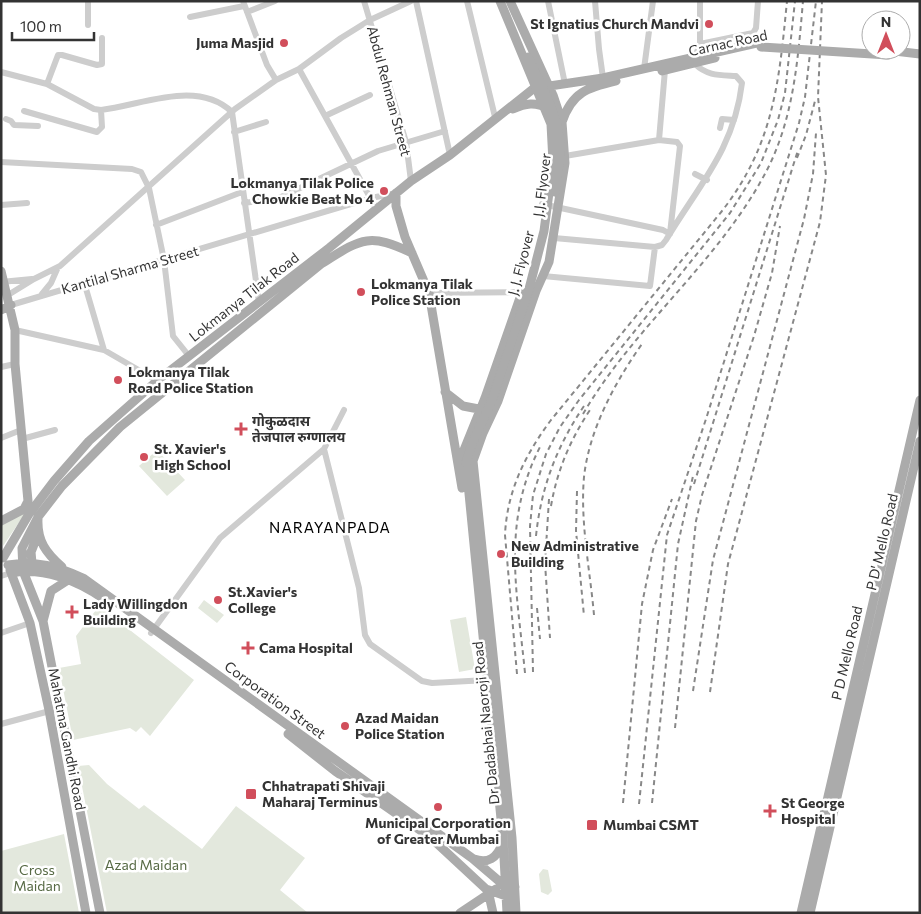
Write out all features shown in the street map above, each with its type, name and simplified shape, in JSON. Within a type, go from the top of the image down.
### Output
[{"type":"main road","points":[[499,1],[538,103]]},
{"type":"main road","name":"J. J. Flyover","points":[[476,532],[463,464],[492,400],[529,289],[544,231],[553,162],[551,124],[499,1]]},
{"type":"main road","name":"J.J. Flyover","points":[[505,1],[548,98],[557,123],[560,145],[550,232],[541,278]]},
{"type":"main road","points":[[476,532],[474,461],[483,433],[498,401],[536,291],[549,262],[559,207],[565,156],[562,122],[510,1]]},
{"type":"main road","name":"Carnac Road","points":[[562,122],[567,108],[575,97],[588,89],[772,40],[861,48]]},
{"type":"main road","name":"Carnac Road","points":[[761,44],[861,51]]},
{"type":"main road","name":"Carnac Road","points":[[533,89],[695,61]]},
{"type":"main road","name":"Lokmanya Tilak Road","points":[[5,564],[35,506],[88,441],[158,380],[377,210],[411,181],[450,154],[533,89]]},
{"type":"main road","points":[[495,117],[524,104],[538,103],[554,111],[562,122]]},
{"type":"main road","points":[[396,193],[396,206],[405,237],[429,293],[445,392],[463,464]]},
{"type":"main road","name":"Lokmanya Tilak Road","points":[[23,567],[22,548],[38,517],[62,486],[120,427],[295,284],[346,248],[368,239],[378,239],[412,253]]},
{"type":"main road","points":[[1,271],[5,297],[11,305],[15,330],[15,364],[28,501],[24,509],[1,521]]},
{"type":"main road","points":[[463,464],[465,444],[479,411],[522,292]]},
{"type":"main road","points":[[1,310],[11,305]]},
{"type":"main road","points":[[445,392],[454,401],[479,411],[489,410],[498,401]]},
{"type":"main road","name":"P D Mello Road","points":[[801,913],[911,460],[920,400]]},
{"type":"main road","name":"P D' Mello Road","points":[[810,913],[911,460],[920,441]]},
{"type":"main road","points":[[26,486],[38,517],[38,534],[31,552],[32,563]]},
{"type":"main road","name":"Dr Dadabhai Naoroji Road","points":[[476,532],[487,680],[508,888],[516,913]]},
{"type":"main road","name":"Dr Dadabhai Naoroji Road","points":[[476,532],[512,838],[507,913]]},
{"type":"main road","points":[[38,534],[47,554],[64,569]]},
{"type":"main road","name":"Corporation Street","points":[[23,567],[32,563],[64,569],[104,592],[153,631],[407,820],[491,894],[508,888]]},
{"type":"main road","name":"Corporation Street","points":[[5,564],[23,567],[68,580],[101,597],[153,631]]},
{"type":"main road","name":"Mahatma Gandhi Road","points":[[5,564],[30,623],[49,710],[86,913]]},
{"type":"main road","points":[[23,567],[43,621],[100,913]]},
{"type":"main road","points":[[43,621],[50,591],[68,580]]},
{"type":"main road","name":"Corporation Street","points":[[338,768],[472,858],[508,888]]},
{"type":"main road","points":[[472,858],[484,862],[491,860],[500,850],[503,839]]},
{"type":"main road","points":[[460,913],[491,894],[493,913]]},
{"type":"street","points":[[88,1],[88,25]]},
{"type":"street","points":[[190,17],[275,1]]},
{"type":"street","name":"Abdul Rehman Street","points":[[364,1],[406,142],[411,181]]},
{"type":"street","points":[[5,297],[34,279],[58,268],[232,112],[276,80],[299,69],[341,38],[370,20],[411,1]]},
{"type":"street","points":[[416,1],[450,154]]},
{"type":"street","points":[[467,1],[495,117]]},
{"type":"street","points":[[548,1],[565,84]]},
{"type":"street","points":[[595,1],[598,50],[603,78]]},
{"type":"street","points":[[644,69],[653,1]]},
{"type":"street","points":[[554,238],[655,247],[662,245],[707,180],[724,146],[734,120],[740,98],[741,80],[736,76],[710,74],[702,71],[695,61],[700,44],[700,1]]},
{"type":"street","points":[[700,44],[753,33],[756,28],[758,1]]},
{"type":"street","points":[[245,6],[267,66],[276,80]]},
{"type":"street","points":[[47,84],[58,55],[62,54],[97,65],[102,64],[102,38]]},
{"type":"street","points":[[299,69],[377,210]]},
{"type":"street","points":[[659,140],[665,70]]},
{"type":"street","points":[[1,72],[47,84],[94,109],[102,110],[193,95],[208,98],[224,105],[232,112],[259,302]]},
{"type":"street","points":[[325,116],[370,95]]},
{"type":"street","points":[[24,111],[97,132],[102,127],[102,110]]},
{"type":"street","points":[[720,128],[722,118],[734,120]]},
{"type":"street","points":[[6,119],[14,125],[38,126]]},
{"type":"street","points":[[234,132],[266,122]]},
{"type":"street","points":[[244,203],[279,198],[378,151],[445,131]]},
{"type":"street","points":[[565,156],[659,140],[677,142],[680,146],[676,188],[670,220],[670,234]]},
{"type":"street","points":[[1,162],[132,169],[144,175],[164,260],[173,336],[189,356]]},
{"type":"street","points":[[695,174],[707,180]]},
{"type":"street","points":[[156,226],[242,192]]},
{"type":"street","name":"Kantilal Sharma Street","points":[[11,305],[84,282],[249,236],[371,198],[396,193]]},
{"type":"street","points":[[1,205],[27,203]]},
{"type":"street","points":[[542,204],[663,230],[670,234]]},
{"type":"street","points":[[541,278],[650,286],[655,247]]},
{"type":"street","points":[[41,295],[51,283],[58,268]]},
{"type":"street","points":[[3,282],[34,279]]},
{"type":"street","points":[[84,282],[104,350]]},
{"type":"street","points":[[429,293],[522,292]]},
{"type":"street","points":[[15,330],[104,350],[168,387]]},
{"type":"street","points":[[1,367],[15,364]]},
{"type":"street","points":[[153,631],[220,538],[324,449],[344,410]]},
{"type":"street","points":[[1,438],[54,430]]},
{"type":"street","points":[[324,449],[359,588],[365,635],[370,644],[422,681],[432,683],[487,680]]},
{"type":"street","points":[[1,576],[5,564]]},
{"type":"street","points":[[1,633],[30,623]]},
{"type":"street","points":[[1,724],[61,708]]},
{"type":"green space","points":[[157,450],[185,480],[167,496],[139,466]]},
{"type":"green space","points":[[26,512],[3,546],[1,523]]},
{"type":"green space","points":[[204,600],[224,615],[217,623],[198,608]]},
{"type":"green space","points":[[99,606],[194,680],[150,736],[141,727],[136,732],[130,728],[73,740],[59,668],[81,664],[76,636]]},
{"type":"green space","points":[[466,617],[475,669],[459,672],[450,620]]},
{"type":"green space","name":"Azad Maidan","points":[[89,765],[107,784],[139,809],[144,805],[202,849],[236,806],[305,858],[280,890],[308,913],[107,913],[78,766]]},
{"type":"green space","name":"Cross Maidan","points":[[64,834],[79,913],[1,913],[1,851]]},
{"type":"green space","points":[[543,869],[548,870],[552,891],[548,895],[541,892],[539,874]]},
{"type":"railway","points":[[517,674],[505,535],[509,503],[519,474],[533,447],[551,420],[722,211],[739,186],[753,161],[771,111],[781,59],[787,1]]},
{"type":"railway","points":[[533,672],[530,526],[533,495],[546,454],[560,427],[579,400],[730,213],[761,163],[778,120],[785,93],[795,1]]},
{"type":"railway","points":[[583,414],[627,351],[727,233],[749,201],[768,168],[784,128],[789,107],[797,65],[803,1]]},
{"type":"railway","points":[[639,804],[667,535],[706,419],[799,123],[805,97],[816,1]]},
{"type":"railway","points":[[710,692],[728,564],[820,222],[826,175],[818,97],[822,1]]},
{"type":"railway","points":[[797,158],[806,135],[815,101]]},
{"type":"railway","points":[[693,691],[713,560],[804,219],[813,174],[816,133]]},
{"type":"railway","points":[[694,484],[798,150]]},
{"type":"railway","points":[[675,728],[696,521],[702,495],[754,336],[772,273],[780,226]]},
{"type":"railway","points":[[594,615],[583,511],[584,477],[587,459],[597,424],[613,390],[642,344]]},
{"type":"railway","points":[[536,536],[546,484],[558,452],[584,406]]},
{"type":"railway","points":[[551,506],[565,456],[590,410]]},
{"type":"railway","points":[[525,673],[516,585],[516,529],[520,502],[528,474],[541,445]]},
{"type":"railway","points":[[652,803],[678,544],[693,476]]},
{"type":"railway","points":[[577,491],[576,531],[584,616]]},
{"type":"railway","points":[[549,499],[545,563],[550,638]]},
{"type":"railway","points":[[623,803],[642,604],[653,550],[672,499]]},
{"type":"railway","points":[[537,608],[540,639]]},
{"type":"place","name":"St Ignatius Church Mandvi","points":[[709,24]]},
{"type":"place","name":"Juma Masjid","points":[[284,43]]},
{"type":"place","name":"Lokmanya Tilak Police Chowkie Beat No 4","points":[[384,191]]},
{"type":"place","name":"Lokmanya Tilak Police Station","points":[[361,292]]},
{"type":"place","name":"Lokmanya Tilak Road Police Station","points":[[118,380]]},
{"type":"place","name":"गोकुळदास तेजपाल रुग्णालय","points":[[241,429]]},
{"type":"place","name":"St. Xavier's High School","points":[[144,457]]},
{"type":"place","name":"New Administrative Building","points":[[501,554]]},
{"type":"place","name":"St.Xavier's College","points":[[218,600]]},
{"type":"place","name":"Lady Willingdon Building","points":[[72,612]]},
{"type":"place","name":"Cama Hospital","points":[[248,648]]},
{"type":"place","name":"Azad Maidan Police Station","points":[[345,726]]},
{"type":"place","name":"Chhatrapati Shivaji Maharaj Terminus","points":[[251,794]]},
{"type":"place","name":"Municipal Corporation of Greater Mumbai","points":[[438,807]]},
{"type":"place","name":"St George Hospital","points":[[770,811]]},
{"type":"place","name":"Mumbai CSMT","points":[[592,825]]},
{"type":"district","name":"NARAYANPADA","points":[[330,528]]}]
